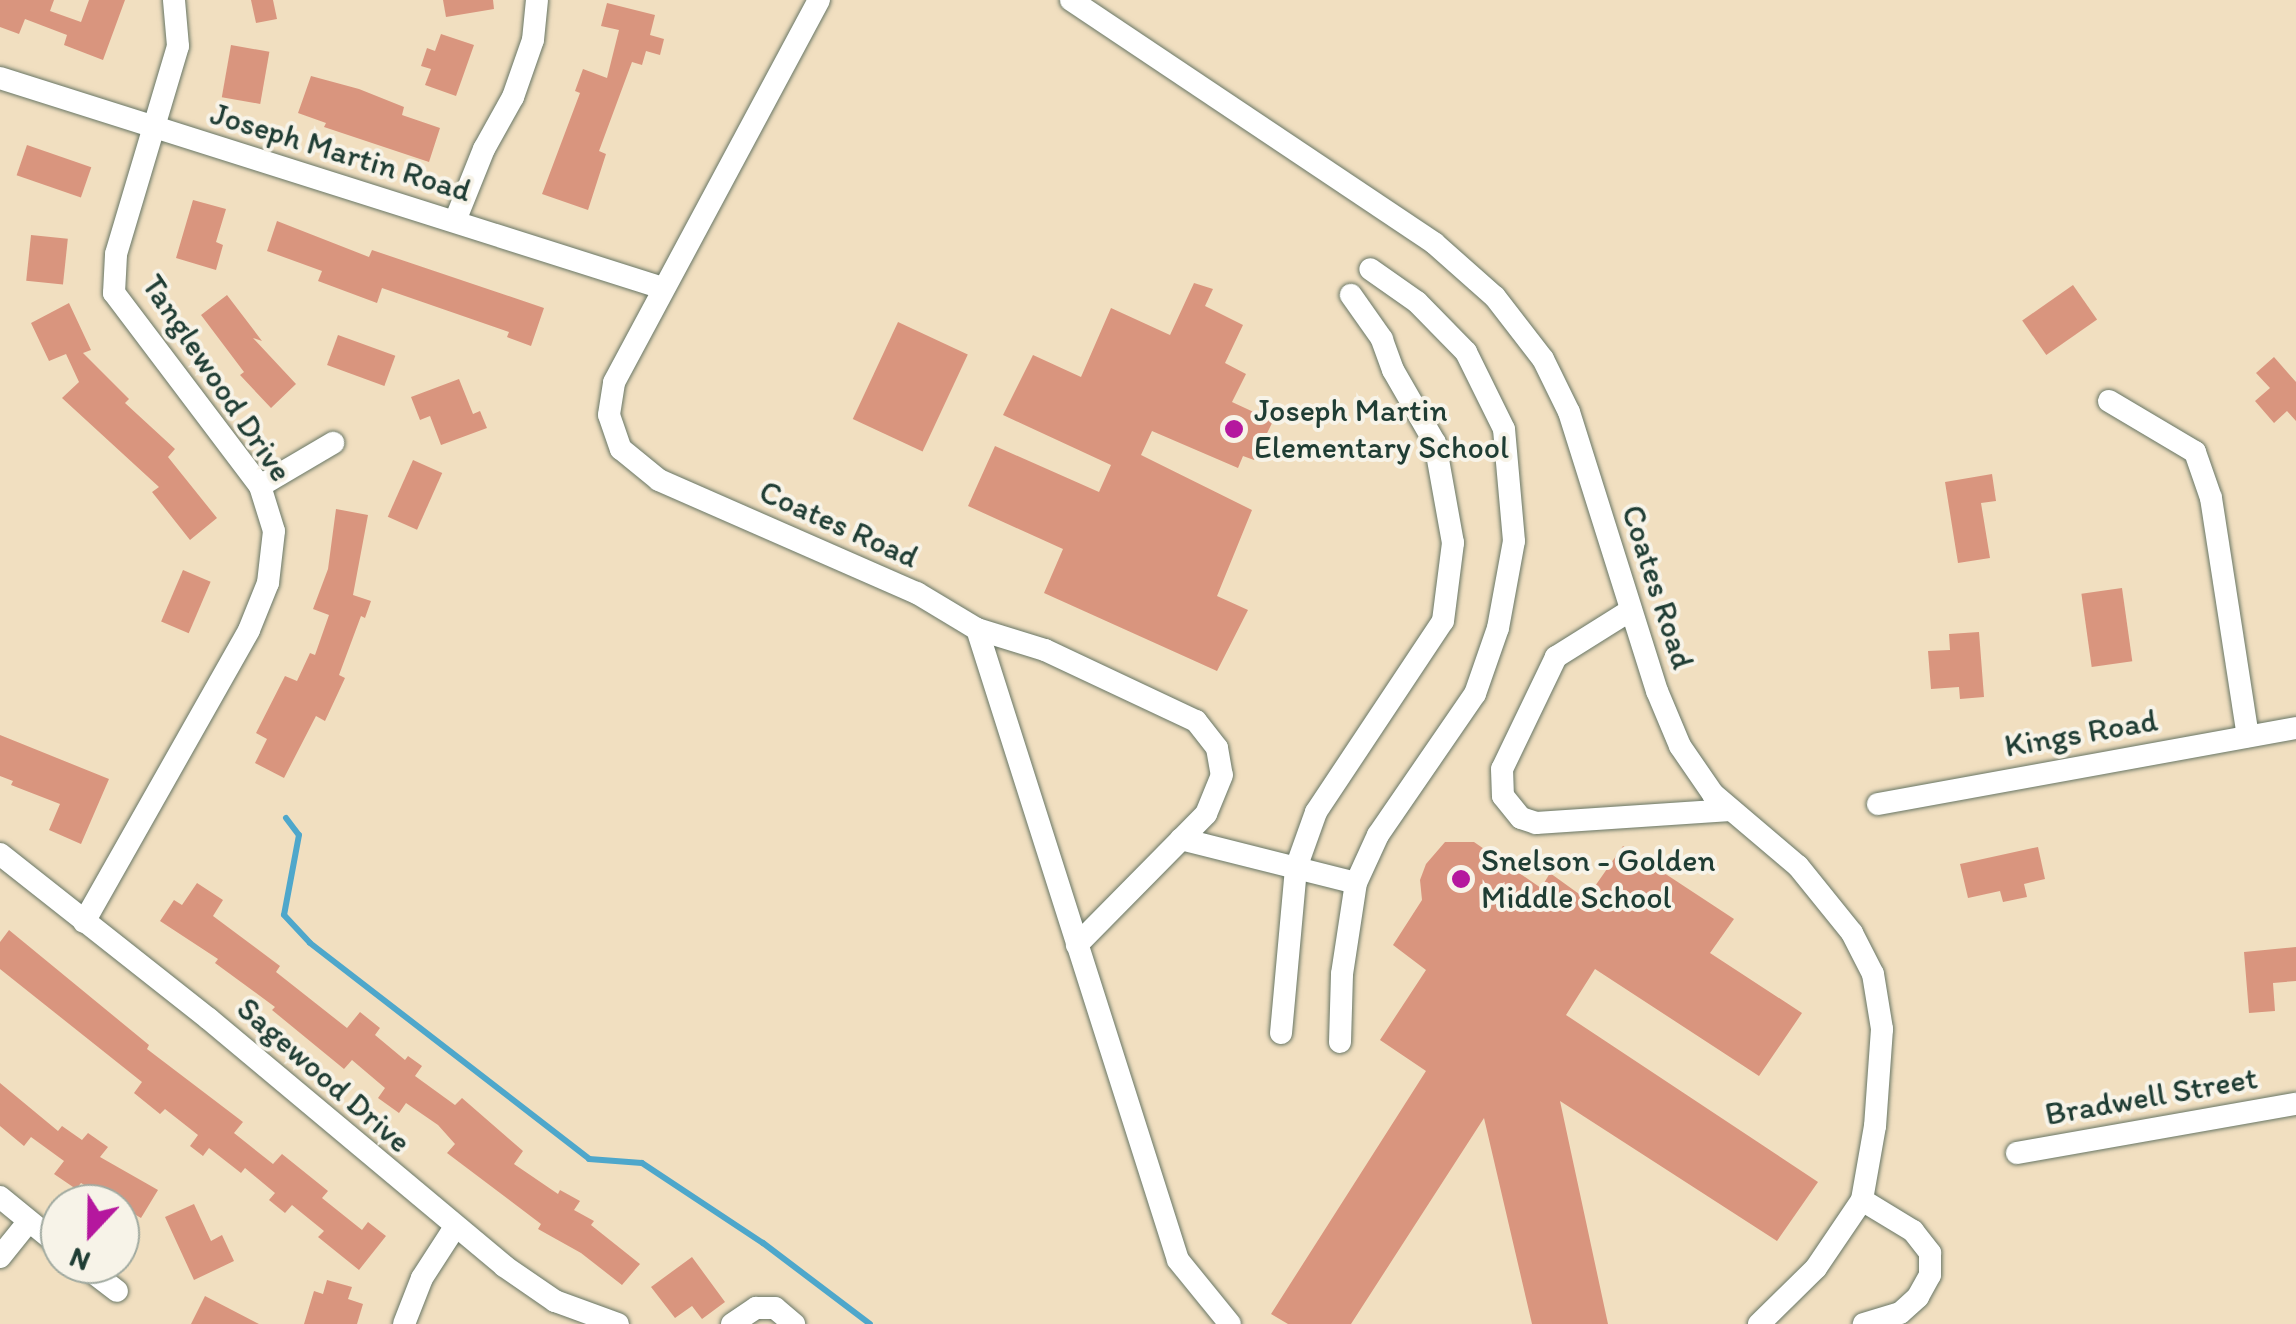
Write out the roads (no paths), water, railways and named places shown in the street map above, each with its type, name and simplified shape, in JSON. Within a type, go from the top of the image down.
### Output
[{"type":"street","name":"Tanglewood Drive","points":[[84,922],[255,614],[268,582],[274,531],[260,486],[114,293],[116,254],[178,46],[174,0]]},
{"type":"street","points":[[455,221],[484,148],[513,97],[533,40],[537,0]]},
{"type":"street","name":"Coates Road","points":[[820,0],[614,383],[610,416],[622,449],[658,480],[916,593],[977,629],[1045,650],[1196,721],[1217,748],[1222,775],[1206,814],[1077,945]]},
{"type":"street","name":"Coates Road","points":[[1072,0],[1434,243],[1495,297],[1543,360],[1569,412],[1631,610],[1680,746],[1712,794],[1798,866],[1852,934],[1873,974],[1882,1029],[1875,1126],[1862,1200],[1816,1268],[1759,1324]]},
{"type":"street","name":"Joseph Martin Road","points":[[0,78],[663,288]]},
{"type":"street","points":[[1340,1042],[1342,974],[1356,883],[1378,835],[1475,694],[1498,628],[1514,541],[1515,507],[1504,429],[1466,352],[1417,302],[1370,269]]},
{"type":"street","points":[[1281,1033],[1296,868],[1316,812],[1443,621],[1453,542],[1435,443],[1393,370],[1382,339],[1351,295]]},
{"type":"street","points":[[2109,401],[2195,452],[2211,498],[2248,736]]},
{"type":"street","points":[[260,486],[334,443]]},
{"type":"street","points":[[1631,610],[1556,657],[1502,769],[1503,796],[1521,818],[1536,823],[1731,810]]},
{"type":"street","points":[[977,629],[1178,1260],[1230,1324]]},
{"type":"street","name":"Kings Road","points":[[1878,804],[2296,728]]},
{"type":"street","points":[[1181,839],[1356,883]]},
{"type":"street","name":"Sagewood Drive","points":[[0,854],[210,1019],[455,1227],[556,1301],[618,1324]]},
{"type":"street","name":"Bradwell Street","points":[[2017,1153],[2296,1104]]},
{"type":"street","points":[[0,1197],[40,1230]]},
{"type":"street","points":[[1862,1200],[1913,1231],[1930,1253],[1930,1275],[1918,1297],[1900,1312],[1864,1324]]},
{"type":"street","points":[[0,1257],[29,1221]]},
{"type":"street","points":[[404,1324],[422,1278],[455,1227]]},
{"type":"street","points":[[107,1284],[116,1291]]},
{"type":"street","points":[[732,1324],[756,1308],[775,1308],[794,1324]]},
{"type":"waterway","points":[[286,818],[299,835],[284,915],[310,943],[589,1159],[642,1163],[763,1243],[870,1324]]},
{"type":"place","name":"Joseph Martin Elementary School","points":[[1234,429]]},
{"type":"place","name":"Snelson - Golden Middle School","points":[[1461,879]]}]
